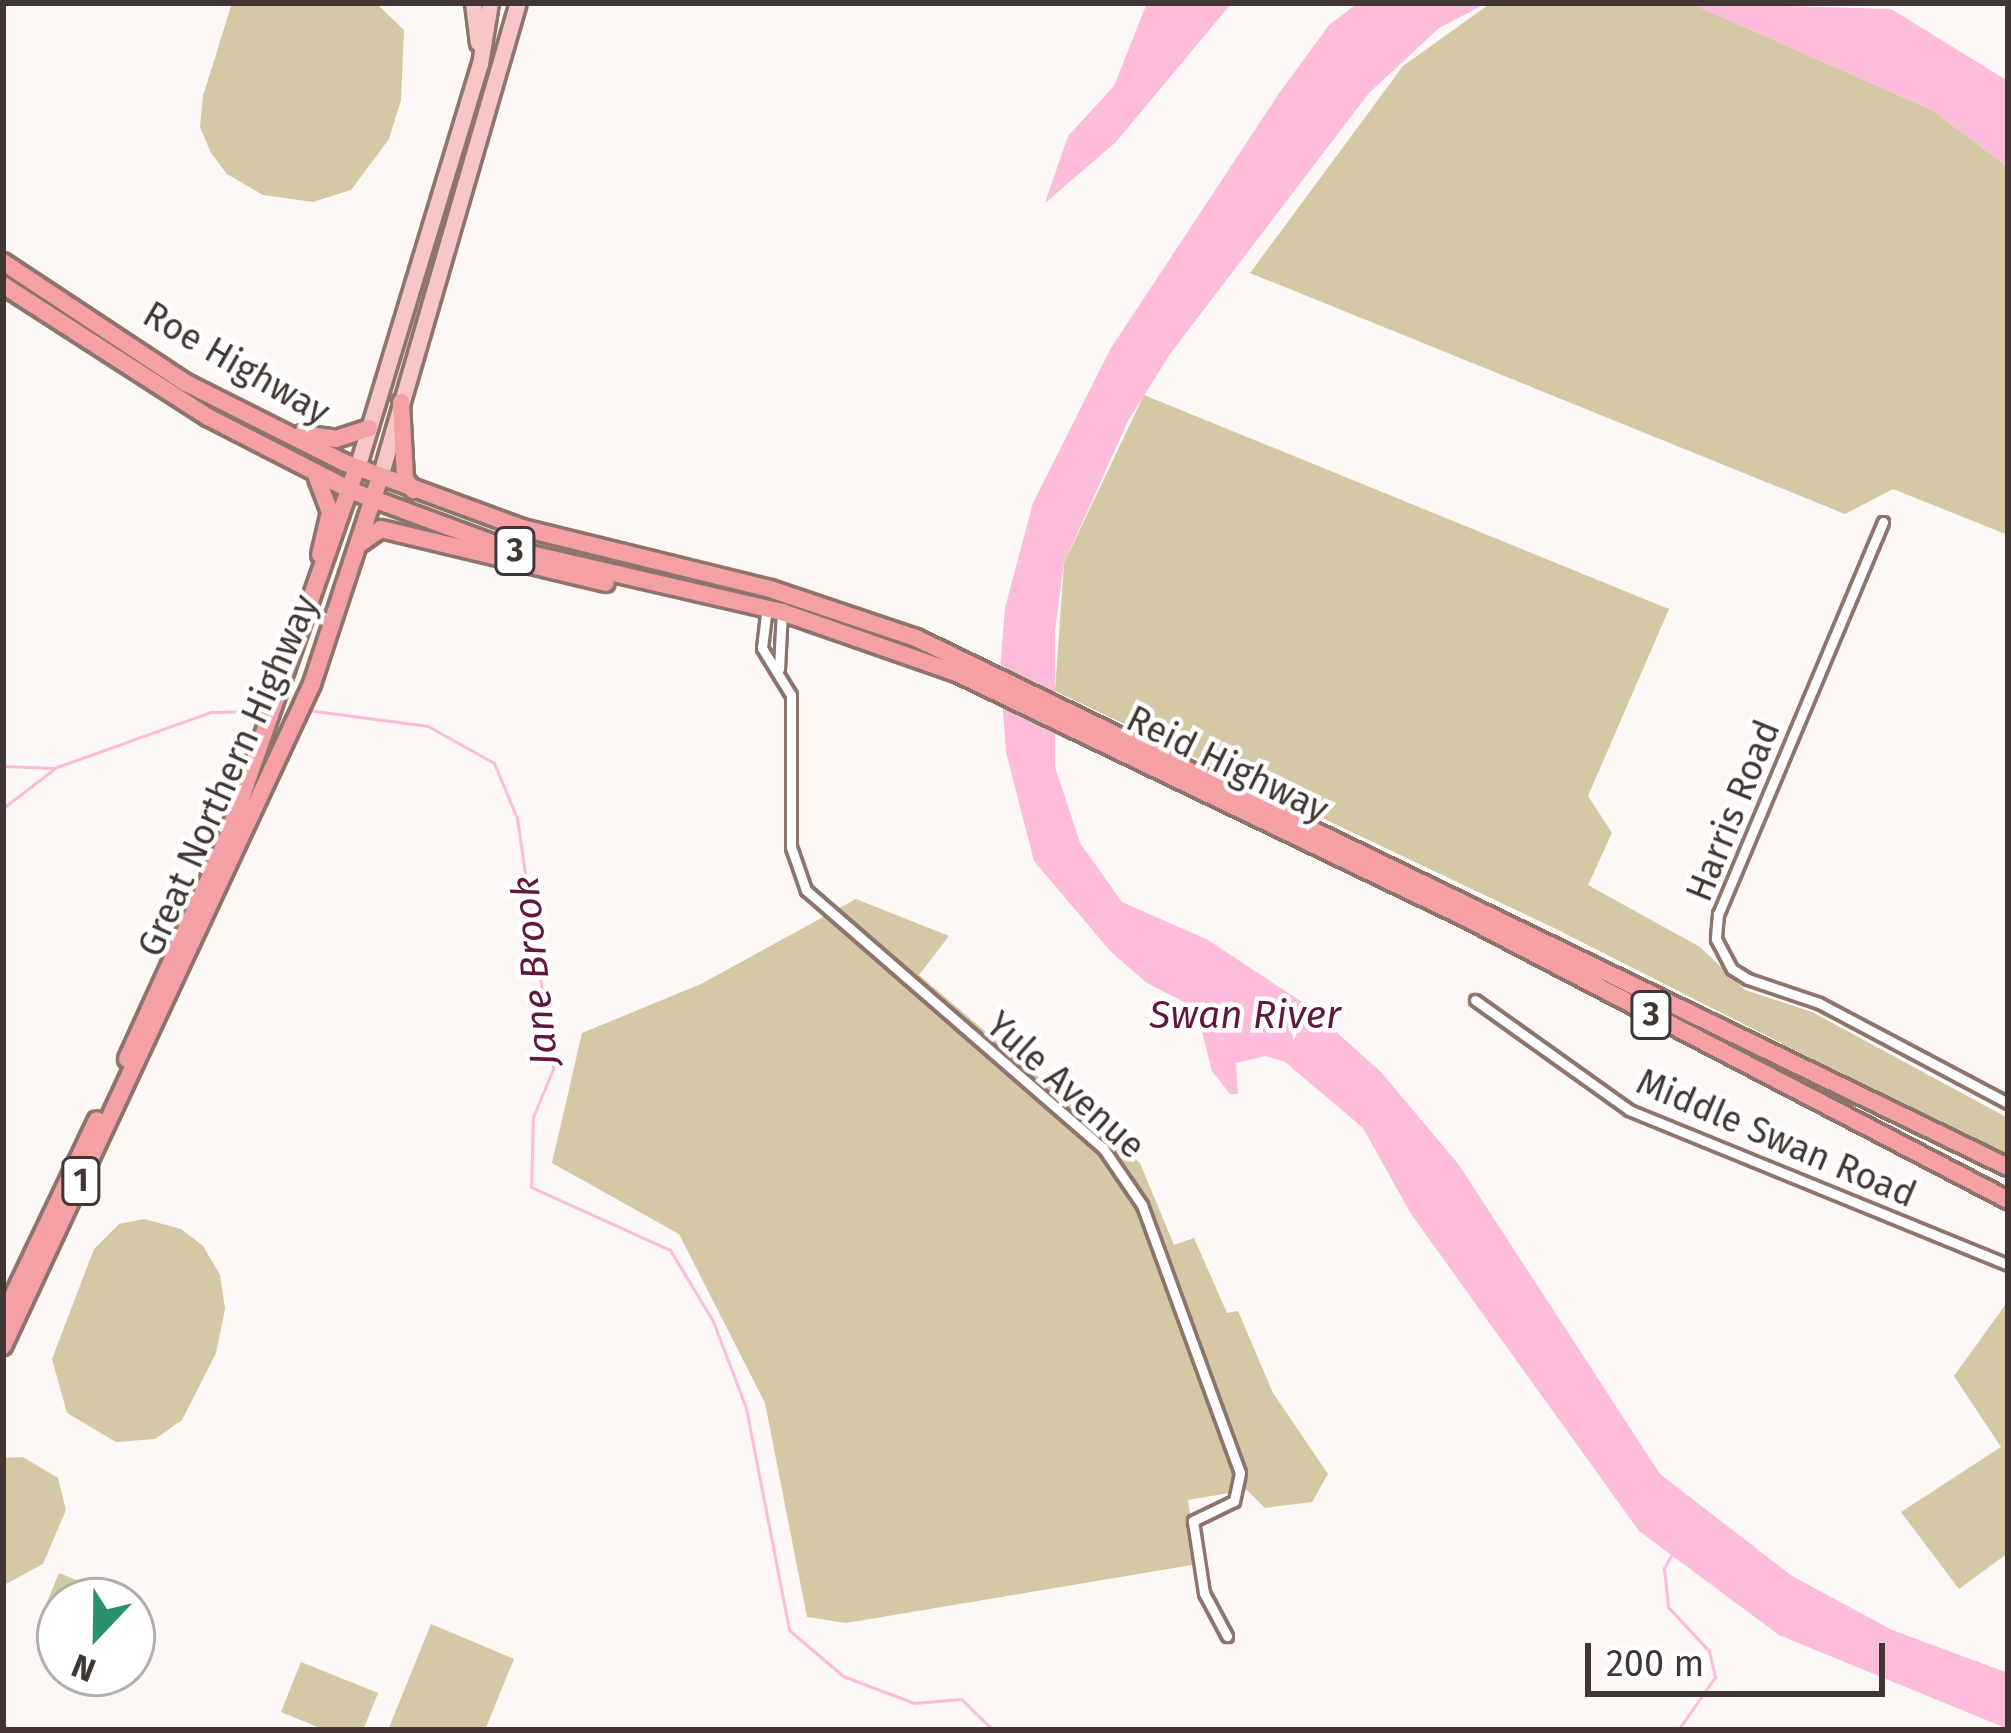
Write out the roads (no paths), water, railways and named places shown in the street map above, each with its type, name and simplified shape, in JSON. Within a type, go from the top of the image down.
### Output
[{"type":"highway","name":"Roe Highway","points":[[3,262],[186,382],[380,477]]},
{"type":"highway","name":"Roe Highway","points":[[3,285],[157,386],[307,470],[373,501]]},
{"type":"highway","points":[[186,382],[308,437],[347,437],[369,428]]},
{"type":"highway","points":[[401,402],[405,478],[414,490]]},
{"type":"highway","name":"Great Northern Highway","points":[[3,1317],[225,844],[358,468]]},
{"type":"highway","points":[[304,626],[330,512],[327,490],[307,470]]},
{"type":"highway","name":"Great Northern Highway","points":[[3,1346],[300,710],[380,477]]},
{"type":"highway","name":"Reid Highway","points":[[380,477],[576,544],[776,601],[984,678],[2008,1167]]},
{"type":"highway","name":"Reid Highway","points":[[373,501],[643,585],[776,601]]},
{"type":"highway","points":[[361,543],[381,529],[579,581],[643,585]]},
{"type":"highway","name":"Reid Highway","points":[[1293,824],[2008,1200]]},
{"type":"main road","points":[[473,3],[480,64]]},
{"type":"main road","name":"Great Northern Highway","points":[[358,468],[480,64],[490,3]]},
{"type":"main road","name":"Great Northern Highway","points":[[380,477],[518,3]]},
{"type":"main road","points":[[408,292],[437,273]]},
{"type":"street","name":"Harris Road","points":[[1883,522],[1718,914],[1716,939],[1732,969],[1748,979],[1819,1003],[2008,1103]]},
{"type":"street","name":"Yule Avenue","points":[[776,601],[779,669]]},
{"type":"street","name":"Yule Avenue","points":[[776,601],[761,643],[792,699],[791,847],[806,890],[1103,1148],[1140,1202],[1240,1473],[1234,1501],[1192,1521],[1204,1592],[1227,1636]]},
{"type":"street","name":"Middle Swan Road","points":[[1474,1000],[1629,1110],[2008,1265]]},
{"type":"water","points":[[1147,3],[1231,4],[1116,142],[1045,203],[1068,136],[1114,86]]},
{"type":"water","name":"Swan River","points":[[1358,3],[1487,3],[1439,28],[1369,93],[1170,354],[1128,421],[1064,563],[1055,630],[1055,767],[1080,843],[1122,902],[1208,940],[1305,1004],[1381,1072],[1459,1165],[1660,1474],[1792,1576],[1892,1630],[2008,1673],[2008,1729],[1779,1635],[1639,1531],[1411,1214],[1363,1128],[1285,1062],[1266,1056],[1236,1063],[1238,1094],[1230,1094],[1212,1071],[1196,1008],[1147,983],[1111,952],[1034,861],[1006,752],[1000,669],[1005,608],[1033,503],[1111,348],[1280,92],[1329,25]]},
{"type":"water","points":[[1689,3],[1891,9],[2008,81],[2008,167],[1932,110]]},
{"type":"waterway","name":"Jane Brook","points":[[307,710],[428,726],[494,763],[517,818],[553,1069],[533,1117],[531,1187],[670,1250],[713,1321],[746,1408],[789,1630],[843,1676],[914,1703],[961,1699],[993,1730]]},
{"type":"waterway","name":"Jane Brook","points":[[3,766],[54,768],[210,712],[261,711]]},
{"type":"waterway","points":[[3,808],[54,769]]},
{"type":"waterway","name":"Jane Brook","points":[[1672,1554],[1664,1568],[1668,1607],[1709,1651],[1715,1677],[1678,1730]]}]
